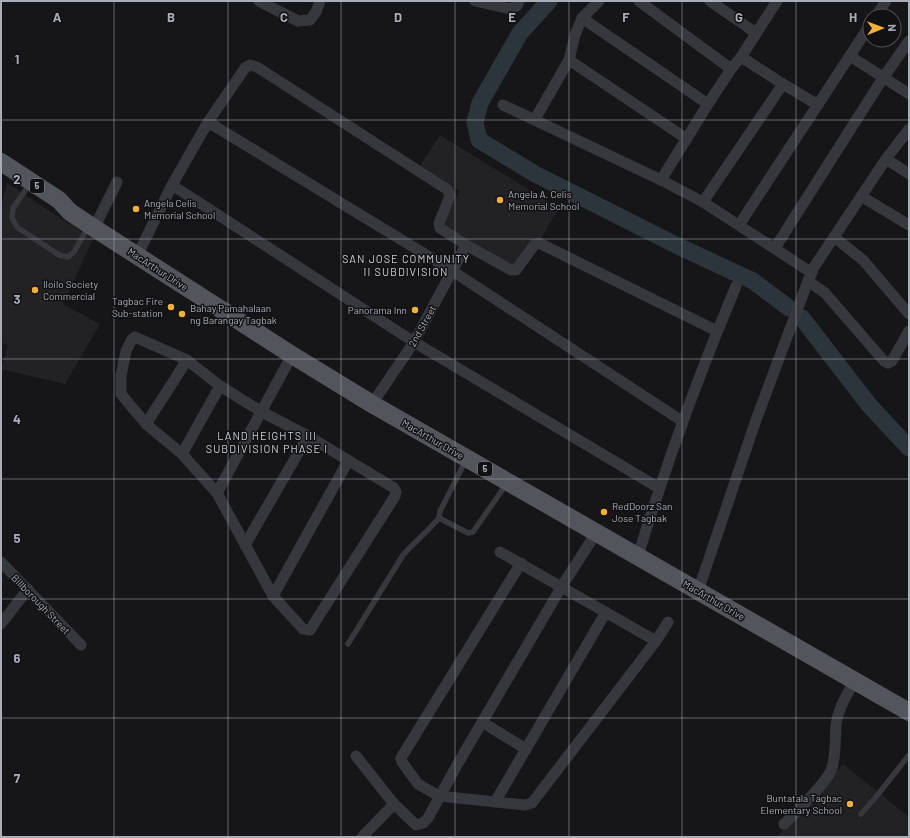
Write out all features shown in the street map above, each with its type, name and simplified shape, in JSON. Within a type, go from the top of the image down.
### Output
[{"type":"main road","name":"MacArthur Drive","points":[[1,162],[59,200],[70,212],[137,256],[372,404],[909,712]]},
{"type":"main road","name":"MacArthur Drive","points":[[1,176],[55,209],[70,212]]},
{"type":"street","points":[[259,1],[298,21],[310,20],[316,12],[320,1]]},
{"type":"street","points":[[475,1],[510,9],[517,6],[519,1]]},
{"type":"street","points":[[535,119],[569,60],[575,35],[582,18],[599,1]]},
{"type":"street","points":[[639,1],[731,69]]},
{"type":"street","points":[[710,1],[756,33]]},
{"type":"street","points":[[661,180],[708,104],[731,69],[741,57],[777,1]]},
{"type":"street","points":[[582,18],[708,104]]},
{"type":"street","points":[[739,225],[862,37]]},
{"type":"street","points":[[776,248],[883,78],[909,41]]},
{"type":"street","points":[[850,56],[909,94]]},
{"type":"street","points":[[741,57],[818,105]]},
{"type":"street","points":[[569,60],[687,139]]},
{"type":"street","points":[[137,256],[172,185],[208,122],[244,68],[250,65],[257,67],[448,190],[450,196],[439,226],[466,245],[512,270],[516,270],[535,244],[539,243],[717,331]]},
{"type":"street","points":[[703,202],[783,84]]},
{"type":"street","points":[[503,105],[661,180],[703,202],[776,248],[810,277],[884,361],[888,363],[892,361],[909,331]]},
{"type":"street","points":[[208,122],[451,270],[682,421]]},
{"type":"street","points":[[698,592],[756,420],[810,277],[861,196],[886,159],[909,129]]},
{"type":"street","points":[[886,159],[909,174]]},
{"type":"street","points":[[92,226],[117,182]]},
{"type":"street","points":[[172,185],[414,342],[659,488]]},
{"type":"street","points":[[861,196],[909,225]]},
{"type":"street","points":[[834,237],[863,260],[909,314]]},
{"type":"street","name":"2nd Street","points":[[372,404],[414,342],[451,270],[466,245]]},
{"type":"street","points":[[638,556],[682,421],[736,286]]},
{"type":"street","points":[[135,337],[187,360],[220,386],[262,412],[308,436],[394,488],[396,492],[395,496],[310,630],[303,629],[273,596],[217,493],[182,454],[146,424],[121,394],[121,376],[126,351],[132,339],[135,337]]},
{"type":"street","points":[[217,493],[292,355]]},
{"type":"street","points":[[146,424],[187,360]]},
{"type":"street","points":[[182,454],[220,386]]},
{"type":"street","points":[[245,545],[308,436]]},
{"type":"street","points":[[273,596],[348,461]]},
{"type":"street","points":[[356,756],[394,804],[416,825],[420,825],[428,818],[439,796],[562,586],[596,533]]},
{"type":"street","points":[[500,552],[656,641]]},
{"type":"street","name":"Billborough Street","points":[[1,562],[81,645]]},
{"type":"street","points":[[521,563],[401,758],[402,762],[418,784],[439,796],[525,805],[532,803],[656,641],[668,622]]},
{"type":"street","points":[[1,624],[28,590]]},
{"type":"street","points":[[495,802],[606,612]]},
{"type":"street","points":[[784,824],[830,773],[834,755],[839,712],[842,703],[855,680]]},
{"type":"street","points":[[482,722],[526,749]]},
{"type":"street","points":[[362,837],[394,804]]},
{"type":"lane","points":[[25,191],[13,208],[12,218],[14,222],[17,227],[59,255],[68,257],[74,252],[92,226]]},
{"type":"lane","points":[[348,644],[403,555],[439,518],[440,511],[467,458]]},
{"type":"lane","points":[[439,518],[468,533],[473,532],[508,482]]},
{"type":"lane","points":[[861,814],[909,755]]},
{"type":"shaded area","name":"Angela A. Celis Memorial School","points":[[440,135],[559,208],[521,272],[441,227],[460,191],[418,169]]},
{"type":"shaded area","name":"Iloilo Society Commercial","points":[[7,183],[93,239],[63,304],[100,324],[65,384],[1,369],[8,345],[1,343],[1,206]]},
{"type":"shaded area","name":"Buntatala Tagbac Elementary School","points":[[843,764],[909,817],[909,837],[777,837]]},
{"type":"waterway","points":[[549,1],[520,33],[480,103],[475,122],[479,140],[535,174],[678,246],[753,281],[789,308]]},
{"type":"waterway","points":[[802,318],[869,405],[909,448]]},
{"type":"place","name":"Angela A. Celis Memorial School","points":[[500,200]]},
{"type":"place","name":"Angela Celis Memorial School","points":[[136,209]]},
{"type":"place","name":"Iloilo Society Commercial","points":[[35,290]]},
{"type":"place","name":"Tagbac Fire Sub-station","points":[[171,307]]},
{"type":"place","name":"Panorama Inn","points":[[415,310]]},
{"type":"place","name":"Bahay Pamahalaan ng Barangay Tagbak","points":[[182,314]]},
{"type":"place","name":"RedDoorz San Jose Tagbak","points":[[604,512]]},
{"type":"place","name":"Buntatala Tagbac Elementary School","points":[[850,804]]},
{"type":"district","name":"SAN JOSE COMMUNITY II SUBDIVISION","points":[[406,265]]},
{"type":"district","name":"LAND HEIGHTS III SUBDIVISION PHASE I","points":[[267,442]]}]
